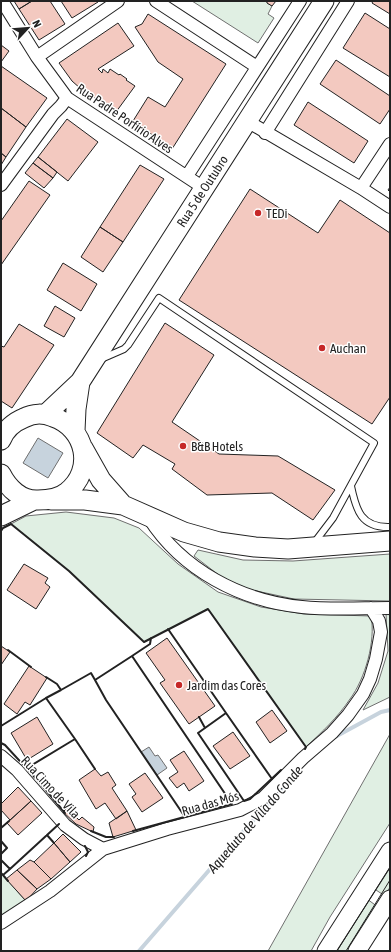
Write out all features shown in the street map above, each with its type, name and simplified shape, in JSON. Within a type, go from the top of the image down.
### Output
[{"type":"main road","name":"Rua 5 de Outubro","points":[[46,414],[80,382],[324,1]]},
{"type":"main road","name":"Rua 5 de Outubro","points":[[43,500],[67,492],[78,480],[84,464],[79,439],[76,409],[80,382]]},
{"type":"main road","points":[[1,440],[8,421],[29,415],[46,414],[63,420],[79,439],[101,480],[124,505]]},
{"type":"main road","points":[[3,484],[18,495],[43,500],[85,500],[124,505],[184,532],[219,542],[255,547],[288,549],[390,541]]},
{"type":"main road","points":[[1,516],[43,500]]},
{"type":"street","points":[[37,57],[118,1]]},
{"type":"street","points":[[156,1],[257,67]]},
{"type":"street","name":"Rua 5 de Outubro","points":[[187,176],[300,1]]},
{"type":"street","points":[[265,133],[348,1]]},
{"type":"street","name":"Rua Padre Porfírio Alves","points":[[2,3],[37,57],[67,98],[204,188]]},
{"type":"street","points":[[1,185],[53,114],[62,106],[67,98]]},
{"type":"street","points":[[247,121],[265,133],[361,188],[390,207]]},
{"type":"street","points":[[361,188],[390,144]]},
{"type":"street","points":[[148,517],[156,529],[179,554],[215,580],[241,592],[268,602],[302,607],[390,608]]},
{"type":"street","name":"Rua das Mós","points":[[1,922],[50,891],[103,849],[167,829],[240,810],[263,798],[303,758],[332,733],[348,715],[363,694],[370,679],[376,659],[380,632],[379,621],[370,608]]},
{"type":"street","name":"Rua Cimo de Vila","points":[[1,756],[17,770],[65,825],[84,839],[103,849]]},
{"type":"street","points":[[326,951],[390,851]]},
{"type":"street","points":[[357,951],[390,899]]},
{"type":"lane","points":[[93,362],[124,349],[160,298],[374,443],[333,518],[310,548]]},
{"type":"lane","points":[[351,486],[356,509],[364,519],[375,526],[390,527]]},
{"type":"green space","points":[[192,1],[267,1],[267,3],[272,6],[268,14],[274,18],[258,43]]},
{"type":"green space","points":[[66,512],[114,518],[139,528],[178,564],[218,592],[261,607],[304,614],[371,616],[371,648],[365,671],[355,691],[335,718],[306,747],[208,609],[144,642],[69,571],[11,524],[26,516]]},
{"type":"green space","points":[[198,550],[243,560],[293,561],[390,554],[390,601],[294,599],[247,589],[220,576],[194,556]]},
{"type":"green space","points":[[386,614],[390,615],[390,697],[363,710],[378,683],[388,651]]},
{"type":"green space","points":[[390,734],[390,823],[330,917],[311,951],[268,951]]},
{"type":"green space","points":[[390,862],[390,887],[385,896],[373,888]]},
{"type":"green space","points":[[1,873],[26,901],[1,916]]},
{"type":"green space","points":[[367,899],[378,907],[350,951],[334,951]]},
{"type":"shaded area","points":[[38,438],[63,453],[48,478],[23,463]]},
{"type":"shaded area","points":[[149,747],[155,756],[158,755],[167,768],[157,775],[141,752]]},
{"type":"building","points":[[14,1],[32,1],[19,9]]},
{"type":"building","points":[[32,1],[50,1],[65,24],[39,40],[19,9]]},
{"type":"building","points":[[61,1],[98,1],[98,2],[72,18]]},
{"type":"building","points":[[267,1],[276,1],[272,6],[267,3]]},
{"type":"building","points":[[373,1],[390,1],[390,14],[372,3]]},
{"type":"building","points":[[365,13],[390,29],[390,77],[343,48]]},
{"type":"building","points":[[148,14],[226,64],[172,149],[133,121],[148,97],[165,107],[183,79],[158,62],[135,27],[142,24]]},
{"type":"building","points":[[118,23],[134,46],[98,69],[102,73],[103,69],[108,73],[110,69],[119,75],[120,74],[135,86],[116,112],[81,89],[72,81],[59,63]]},
{"type":"building","points":[[1,45],[9,51],[1,62]]},
{"type":"building","points":[[336,60],[390,96],[390,109],[380,124],[320,84]]},
{"type":"building","points":[[1,66],[47,98],[26,127],[1,108]]},
{"type":"building","points":[[308,102],[368,141],[354,163],[294,125]]},
{"type":"building","points":[[1,108],[26,127],[6,157],[1,153]]},
{"type":"building","points":[[67,119],[98,142],[68,181],[38,157]]},
{"type":"building","points":[[1,153],[6,157],[1,165]]},
{"type":"building","points":[[38,157],[57,172],[53,178],[33,163]]},
{"type":"building","points":[[33,163],[53,178],[44,188],[25,173]]},
{"type":"building","points":[[140,165],[164,179],[123,242],[100,227]]},
{"type":"building","points":[[29,181],[50,195],[1,265],[1,221]]},
{"type":"building","name":"Auchan","points":[[250,189],[318,233],[340,200],[390,233],[390,397],[372,424],[179,300]]},
{"type":"building","points":[[100,227],[123,242],[103,272],[81,257]]},
{"type":"building","points":[[63,263],[97,284],[81,311],[47,290]]},
{"type":"building","points":[[55,306],[75,318],[64,337],[44,326]]},
{"type":"building","points":[[165,323],[214,355],[172,422],[219,454],[278,456],[335,490],[313,520],[272,493],[207,495],[172,469],[175,464],[143,445],[133,458],[97,433]]},
{"type":"building","points":[[19,324],[54,345],[12,408],[1,401],[1,346],[4,347]]},
{"type":"building","points":[[24,564],[48,578],[45,583],[50,587],[36,609],[7,590]]},
{"type":"building","points":[[167,638],[215,706],[189,724],[160,683],[165,680],[146,653]]},
{"type":"building","points":[[1,646],[10,652],[1,665]]},
{"type":"building","points":[[29,666],[47,678],[30,705],[25,702],[17,714],[4,704]]},
{"type":"building","points":[[272,710],[287,731],[270,743],[256,722]]},
{"type":"building","points":[[37,717],[53,744],[27,760],[11,733]]},
{"type":"building","points":[[233,732],[250,756],[230,769],[213,746]]},
{"type":"building","points":[[184,751],[204,781],[189,791],[184,783],[177,788],[169,778],[178,772],[170,760]]},
{"type":"building","points":[[95,769],[101,776],[108,772],[116,785],[112,788],[127,811],[116,819],[105,803],[96,809],[79,780]]},
{"type":"building","points":[[145,773],[163,798],[142,812],[132,797],[136,794],[129,784]]},
{"type":"building","points":[[18,787],[31,801],[10,820],[1,810],[1,804]]},
{"type":"building","points":[[31,801],[42,813],[18,835],[7,823]]},
{"type":"building","points":[[67,808],[79,820],[82,817],[94,827],[93,832],[76,824],[63,812]]},
{"type":"building","points":[[127,811],[136,830],[113,837],[109,823]]},
{"type":"building","points":[[63,834],[81,852],[70,862],[54,843]]},
{"type":"building","points":[[54,843],[70,862],[51,879],[34,862]]},
{"type":"building","points":[[30,860],[34,862],[51,879],[37,889],[17,870]]},
{"type":"building","points":[[17,870],[37,889],[26,901],[6,879]]},
{"type":"waterway","name":"Aqueduto de Vila do Conde","points":[[335,737],[381,712],[390,710]]},
{"type":"waterway","name":"Aqueduto de Vila do Conde","points":[[139,951],[291,778]]},
{"type":"tram line","points":[[337,951],[390,867]]},
{"type":"tram line","points":[[346,951],[390,880]]},
{"type":"fence","points":[[390,187],[388,190],[390,192]]},
{"type":"wall","points":[[1,531],[3,528],[11,524],[69,571],[144,642],[208,609],[306,747],[305,749]]},
{"type":"wall","points":[[168,629],[226,713],[198,733],[244,801],[250,799],[281,770]]},
{"type":"wall","points":[[133,831],[232,804],[132,656],[150,644],[151,638]]},
{"type":"wall","points":[[8,650],[31,667]]},
{"type":"wall","points":[[61,690],[91,673],[95,680],[132,656]]},
{"type":"wall","points":[[46,677],[57,684],[61,690],[46,698]]},
{"type":"wall","points":[[95,680],[106,700],[185,817]]},
{"type":"wall","points":[[1,726],[46,698],[75,739],[27,768]]},
{"type":"wall","points":[[226,713],[272,779]]},
{"type":"wall","points":[[199,717],[205,728]]},
{"type":"wall","points":[[75,739],[95,769]]},
{"type":"wall","points":[[1,743],[5,745],[40,783],[65,813]]},
{"type":"wall","points":[[1,828],[9,821]]},
{"type":"wall","points":[[10,869],[59,824]]},
{"type":"wall","points":[[91,831],[106,837],[114,837]]},
{"type":"wall","points":[[47,835],[54,843]]},
{"type":"wall","points":[[1,841],[7,848],[1,854]]},
{"type":"wall","points":[[85,846],[88,852],[86,856]]},
{"type":"wall","points":[[1,860],[10,869],[3,875],[1,873]]},
{"type":"wall","points":[[3,875],[8,881]]},
{"type":"place","name":"TEDi","points":[[258,213]]},
{"type":"place","name":"Auchan","points":[[322,348]]},
{"type":"place","name":"B&B Hotels","points":[[183,446]]},
{"type":"place","name":"Jardim das Cores","points":[[179,685]]}]
